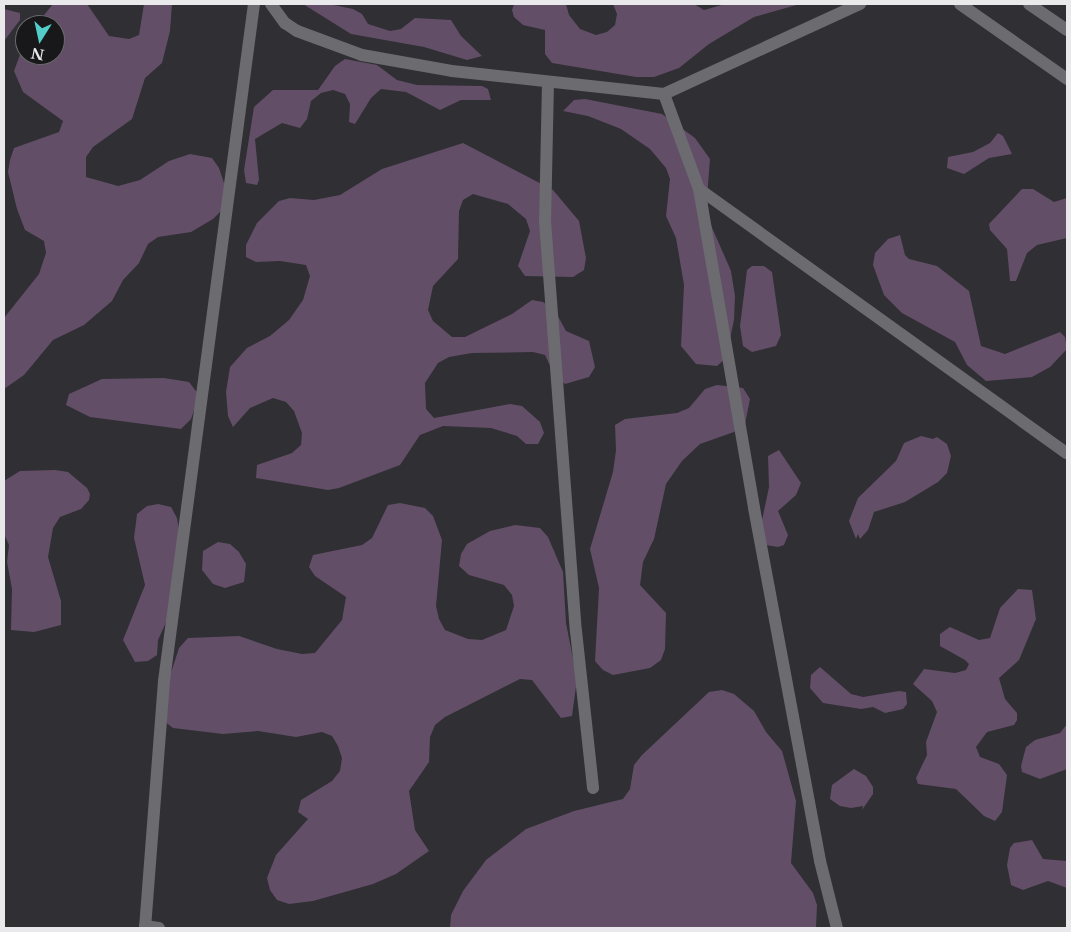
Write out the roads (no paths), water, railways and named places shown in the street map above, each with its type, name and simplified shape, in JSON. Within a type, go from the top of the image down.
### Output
[{"type":"street","points":[[159,928],[145,927],[164,681],[254,4]]},
{"type":"street","points":[[271,4],[285,23],[297,30],[362,55],[452,71],[664,94],[860,4]]},
{"type":"street","points":[[960,4],[1067,79]]},
{"type":"street","points":[[1029,4],[1067,30]]},
{"type":"street","points":[[548,82],[545,221],[576,631],[593,788]]},
{"type":"street","points":[[664,94],[699,189],[754,508],[820,861],[837,928]]},
{"type":"street","points":[[699,189],[1067,453]]}]
